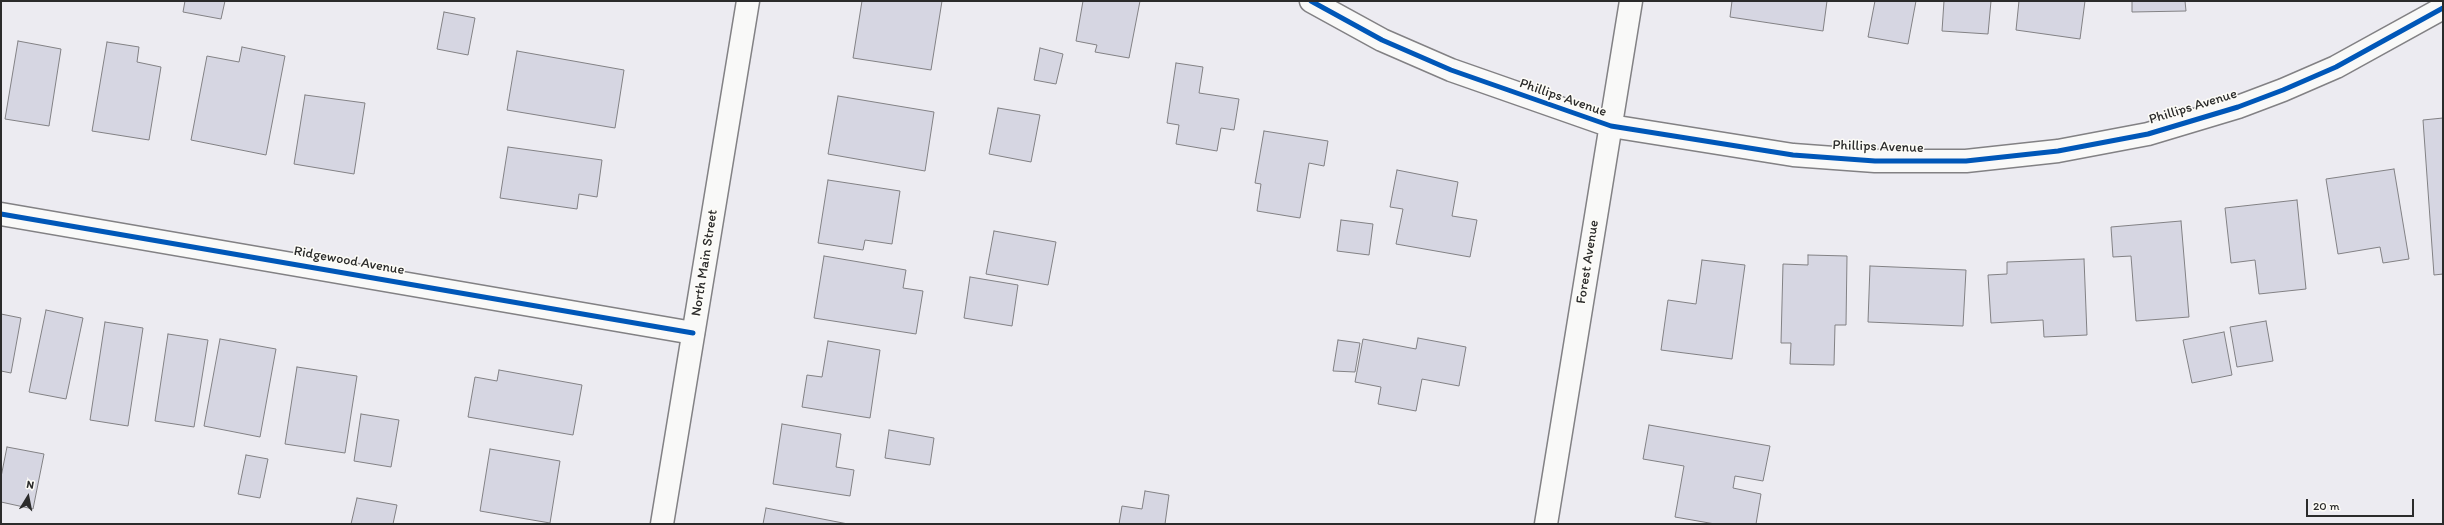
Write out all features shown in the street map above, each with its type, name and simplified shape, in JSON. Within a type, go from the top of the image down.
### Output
[{"type":"street","name":"North Main Street","points":[[662,524],[748,1]]},
{"type":"street","name":"Phillips Avenue","points":[[1311,1],[1382,40],[1451,70],[1611,126],[1793,155],[1875,161],[1966,161],[2058,151],[2148,134],[2238,107],[2283,90],[2336,67],[2443,8]]},
{"type":"street","name":"Forest Avenue","points":[[1546,524],[1631,1]]},
{"type":"street","name":"Ridgewood Avenue","points":[[1,214],[694,333]]},
{"type":"building","points":[[185,1],[225,1],[221,19],[183,12]]},
{"type":"building","points":[[862,1],[942,1],[931,70],[853,58]]},
{"type":"building","points":[[1083,1],[1140,1],[1129,58],[1095,52],[1097,45],[1076,41]]},
{"type":"building","points":[[1732,1],[1827,1],[1823,31],[1730,17]]},
{"type":"building","points":[[1875,1],[1916,1],[1908,44],[1868,37]]},
{"type":"building","points":[[1944,1],[1991,1],[1988,34],[1942,31]]},
{"type":"building","points":[[2019,1],[2085,1],[2080,39],[2016,30]]},
{"type":"building","points":[[2132,1],[2185,1],[2186,11],[2132,12]]},
{"type":"building","points":[[444,12],[475,18],[468,55],[437,49]]},
{"type":"building","points":[[18,41],[61,49],[49,126],[5,119]]},
{"type":"building","points":[[107,42],[139,47],[137,62],[161,67],[149,140],[92,131]]},
{"type":"building","points":[[242,47],[285,56],[266,155],[191,140],[207,56],[239,62]]},
{"type":"building","points":[[1040,48],[1063,54],[1056,84],[1034,80]]},
{"type":"building","points":[[517,51],[624,70],[615,128],[507,110]]},
{"type":"building","points":[[1176,63],[1203,67],[1199,93],[1239,99],[1234,130],[1221,128],[1217,151],[1176,144],[1179,125],[1167,123]]},
{"type":"building","points":[[305,95],[365,103],[354,174],[294,164]]},
{"type":"building","points":[[838,96],[934,112],[925,171],[828,154]]},
{"type":"building","points":[[998,108],[1040,115],[1031,162],[989,154]]},
{"type":"building","points":[[2443,118],[2443,274],[2434,275],[2423,120]]},
{"type":"building","points":[[1264,131],[1328,141],[1324,166],[1309,163],[1300,218],[1257,211],[1261,184],[1255,183]]},
{"type":"building","points":[[508,147],[602,160],[597,197],[579,194],[577,209],[500,198]]},
{"type":"building","points":[[2394,169],[2409,259],[2383,263],[2380,247],[2338,254],[2326,179]]},
{"type":"building","points":[[1397,170],[1458,182],[1452,216],[1477,220],[1470,257],[1396,244],[1403,209],[1390,207]]},
{"type":"building","points":[[828,180],[900,191],[892,244],[865,240],[863,250],[818,243]]},
{"type":"building","points":[[2297,200],[2306,289],[2259,294],[2255,260],[2231,263],[2225,208]]},
{"type":"building","points":[[1341,220],[1373,224],[1369,255],[1337,251]]},
{"type":"building","points":[[2181,221],[2189,317],[2136,321],[2131,256],[2113,257],[2111,227]]},
{"type":"building","points":[[994,231],[1056,242],[1048,285],[986,274]]},
{"type":"building","points":[[1808,255],[1847,256],[1846,325],[1835,325],[1834,365],[1790,364],[1791,343],[1781,343],[1783,264],[1808,265]]},
{"type":"building","points":[[824,256],[906,270],[903,288],[923,291],[916,334],[814,318]]},
{"type":"building","points":[[2084,259],[2087,335],[2044,337],[2043,320],[1991,323],[1988,275],[2007,274],[2007,262]]},
{"type":"building","points":[[1702,260],[1745,265],[1732,359],[1661,350],[1668,300],[1696,304]]},
{"type":"building","points":[[1870,266],[1966,270],[1963,326],[1868,322]]},
{"type":"building","points":[[970,277],[1018,285],[1012,326],[964,318]]},
{"type":"building","points":[[46,310],[83,318],[66,399],[29,392]]},
{"type":"building","points":[[1,314],[21,318],[11,373],[1,371]]},
{"type":"building","points":[[2266,321],[2273,361],[2237,367],[2230,327]]},
{"type":"building","points":[[105,322],[143,328],[128,426],[90,420]]},
{"type":"building","points":[[2224,332],[2232,375],[2192,383],[2183,340]]},
{"type":"building","points":[[168,334],[208,340],[194,427],[155,421]]},
{"type":"building","points":[[1418,338],[1466,347],[1459,386],[1422,379],[1416,411],[1378,404],[1381,387],[1355,382],[1363,339],[1416,349]]},
{"type":"building","points":[[220,339],[276,349],[260,437],[204,426]]},
{"type":"building","points":[[1338,340],[1360,343],[1355,372],[1333,371]]},
{"type":"building","points":[[828,341],[880,350],[870,418],[802,407],[807,375],[822,377]]},
{"type":"building","points":[[297,367],[357,376],[345,453],[285,444]]},
{"type":"building","points":[[499,370],[582,385],[573,435],[468,417],[475,377],[497,381]]},
{"type":"building","points":[[361,414],[399,420],[391,467],[354,461]]},
{"type":"building","points":[[782,424],[841,434],[836,467],[854,470],[850,496],[773,484]]},
{"type":"building","points":[[1649,425],[1770,446],[1763,481],[1735,476],[1733,488],[1761,494],[1756,524],[1715,524],[1675,517],[1684,466],[1643,459]]},
{"type":"building","points":[[889,430],[934,438],[930,465],[885,458]]},
{"type":"building","points":[[7,447],[44,454],[33,509],[1,502],[1,477]]},
{"type":"building","points":[[490,449],[560,461],[550,523],[480,511]]},
{"type":"building","points":[[246,455],[268,459],[260,498],[238,494]]},
{"type":"building","points":[[1145,491],[1169,495],[1165,524],[1119,524],[1122,506],[1142,509]]},
{"type":"building","points":[[357,498],[397,505],[393,524],[351,524]]},
{"type":"building","points":[[766,508],[848,524],[763,524]]},
{"type":"cycle path","points":[[1311,1],[1382,40],[1451,70],[1611,126],[1793,155],[1875,161],[1966,161],[2058,151],[2148,134],[2238,107],[2283,90],[2336,67],[2443,8]]},
{"type":"cycle path","points":[[1,214],[693,333]]}]
